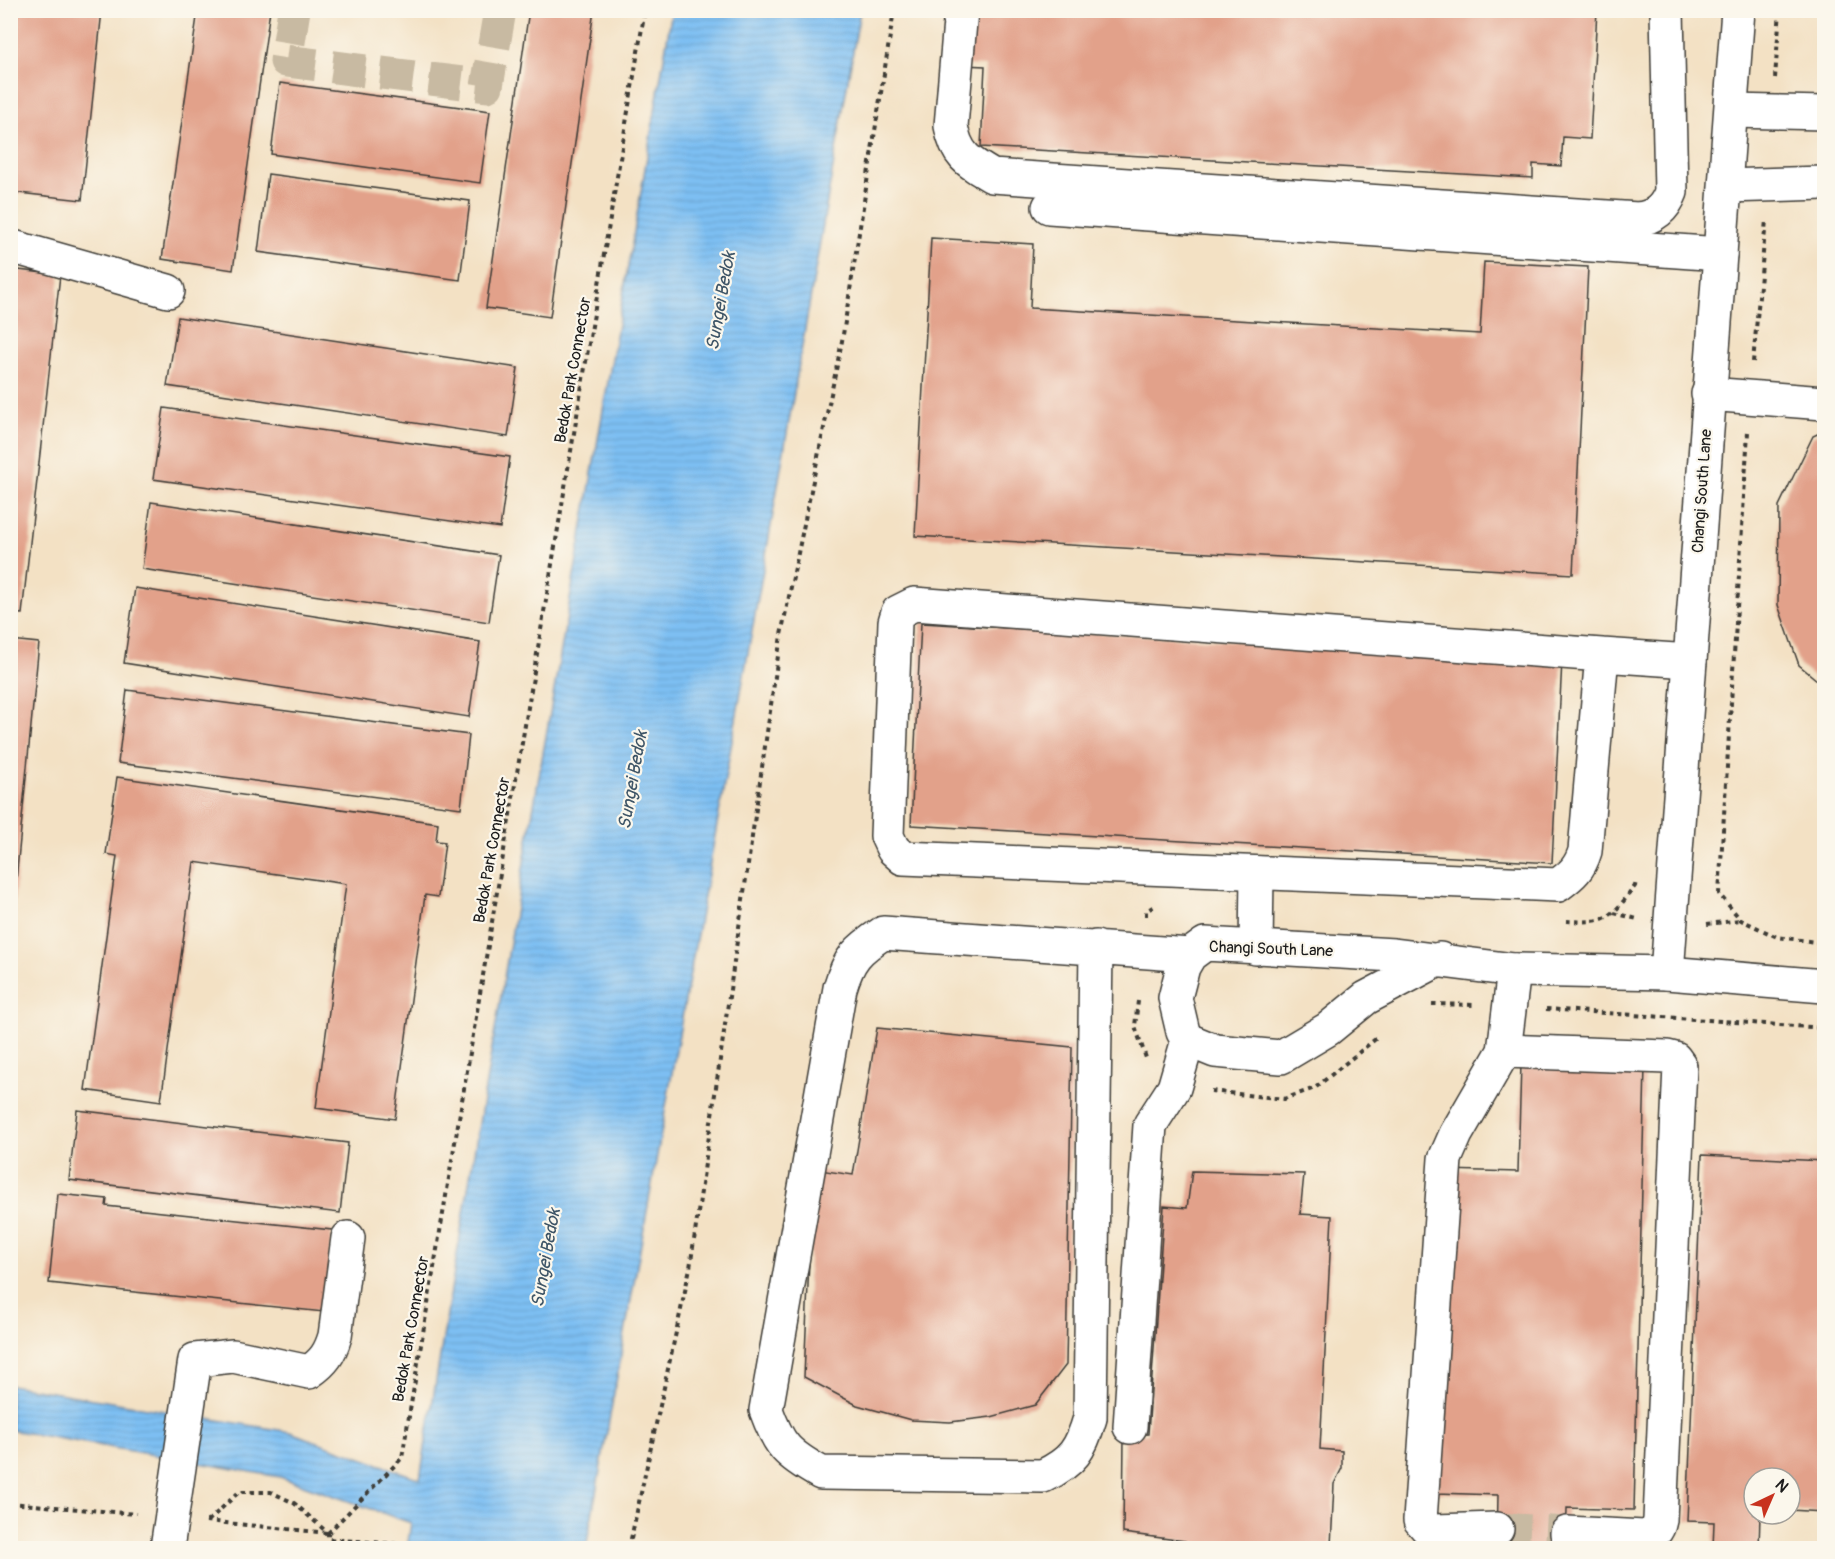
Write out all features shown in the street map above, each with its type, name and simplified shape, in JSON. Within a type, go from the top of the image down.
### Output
[{"type":"street","points":[[961,10],[951,126],[953,137],[960,153],[973,165],[992,176],[1638,219],[1656,214],[1671,192],[1667,10]]},
{"type":"street","name":"Changi South Lane","points":[[1667,972],[1738,10]]},
{"type":"street","points":[[1732,111],[1824,113]]},
{"type":"street","points":[[1726,186],[1824,183]]},
{"type":"street","points":[[1049,207],[1720,254]]},
{"type":"street","points":[[10,246],[168,291]]},
{"type":"street","points":[[1708,394],[1824,403]]},
{"type":"street","points":[[1602,655],[1585,851],[1581,865],[1558,885],[903,858],[893,849],[887,836],[895,622],[898,612],[914,604],[1690,661]]},
{"type":"street","points":[[1256,948],[1257,873]]},
{"type":"street","points":[[1096,947],[1090,1418],[1082,1444],[1062,1467],[1043,1476],[821,1473],[793,1457],[776,1436],[766,1410],[840,988],[847,966],[862,947],[883,933],[1096,947],[1190,955]]},
{"type":"street","name":"Changi South Lane","points":[[1188,1040],[1183,1032],[1175,998],[1190,955],[1205,944],[1440,959],[1514,970],[1667,972],[1824,986]]},
{"type":"street","points":[[1130,1427],[1150,1125],[1174,1088],[1188,1040],[1215,1051],[1281,1057],[1329,1029],[1366,998],[1440,959]]},
{"type":"street","points":[[1497,1529],[1435,1531],[1420,1520],[1445,1159],[1456,1134],[1504,1051],[1514,970]]},
{"type":"street","points":[[1504,1051],[1667,1057],[1674,1059],[1680,1066],[1660,1521],[1658,1529],[1644,1538],[1567,1533]]},
{"type":"street","points":[[169,1533],[195,1360],[233,1356],[309,1372],[321,1363],[331,1351],[336,1336],[348,1238]]},
{"type":"path","name":"Bedok Park Connector","points":[[328,1533],[402,1458],[645,10]]},
{"type":"path","points":[[629,1548],[690,1268],[781,635],[842,341],[894,10]]},
{"type":"path","points":[[1772,112],[1780,10]]},
{"type":"path","points":[[1769,184],[1750,397],[1719,894],[1741,920],[1777,937],[1824,943]]},
{"type":"path","points":[[1143,951],[1135,1026],[1149,1069],[1174,1088],[1284,1099],[1315,1088],[1386,1031]]},
{"type":"path","points":[[1431,1004],[1510,1006],[1824,1028]]},
{"type":"path","points":[[208,1521],[239,1492],[271,1492],[294,1503],[328,1533],[328,1539],[455,1548]]},
{"type":"path","points":[[10,1503],[169,1533],[208,1521],[328,1533]]},
{"type":"water","name":"Sungei Bedok","points":[[672,11],[860,11],[769,537],[586,1548],[407,1548],[411,1523],[280,1477],[11,1430],[10,1385],[290,1432],[420,1479],[481,1112]]},
{"type":"building","points":[[10,10],[102,10],[82,200],[10,192]]},
{"type":"building","points":[[198,10],[270,10],[233,270],[162,259]]},
{"type":"building","points":[[529,10],[594,10],[550,317],[486,308]]},
{"type":"building","points":[[965,10],[1597,10],[1590,139],[1563,137],[1561,166],[1533,164],[1533,178],[981,147],[985,66],[963,65]]},
{"type":"building","points":[[280,83],[490,111],[480,183],[271,154]]},
{"type":"building","points":[[268,174],[470,201],[460,280],[258,252]]},
{"type":"building","points":[[931,238],[1033,244],[1030,308],[1480,334],[1484,262],[1588,267],[1573,574],[915,536]]},
{"type":"building","points":[[10,269],[60,275],[22,614],[10,613]]},
{"type":"building","points":[[178,317],[518,368],[508,437],[167,386]]},
{"type":"building","points":[[164,408],[510,457],[500,528],[153,479]]},
{"type":"building","points":[[1824,431],[1824,686],[1799,665],[1778,605],[1779,506],[1813,436]]},
{"type":"building","points":[[151,502],[499,555],[489,622],[142,569]]},
{"type":"building","points":[[135,588],[480,642],[469,717],[124,663]]},
{"type":"building","points":[[921,623],[1562,660],[1552,863],[911,825]]},
{"type":"building","points":[[10,640],[39,643],[12,922],[10,922]]},
{"type":"building","points":[[127,690],[469,735],[461,808],[118,763]]},
{"type":"building","points":[[117,777],[438,823],[436,841],[445,842],[438,897],[425,895],[395,1119],[316,1108],[346,884],[194,862],[161,1101],[85,1090],[117,856],[106,854]]},
{"type":"building","points":[[877,1028],[1072,1047],[1066,1365],[1035,1405],[991,1417],[950,1422],[911,1420],[857,1405],[804,1377],[813,1169],[853,1175]]},
{"type":"building","points":[[1521,1063],[1645,1066],[1634,1510],[1567,1508],[1566,1548],[1497,1545],[1498,1495],[1437,1493],[1446,1170],[1518,1172]]},
{"type":"building","points":[[77,1110],[348,1143],[340,1213],[69,1180]]},
{"type":"building","points":[[1702,1155],[1824,1161],[1824,1512],[1802,1511],[1802,1466],[1742,1466],[1742,1526],[1760,1526],[1759,1548],[1713,1548],[1714,1522],[1687,1521]]},
{"type":"building","points":[[1192,1171],[1304,1174],[1300,1214],[1332,1216],[1320,1449],[1342,1451],[1342,1468],[1334,1484],[1331,1546],[1192,1548],[1185,1541],[1123,1533],[1124,1435],[1148,1434],[1164,1206],[1187,1208]]},
{"type":"building","points":[[58,1194],[107,1199],[106,1206],[332,1230],[324,1312],[49,1283]]},
{"type":"tunnel","points":[[294,10],[286,61],[487,86],[500,10]]},
{"type":"tunnel","points":[[1497,1529],[1567,1533]]}]
